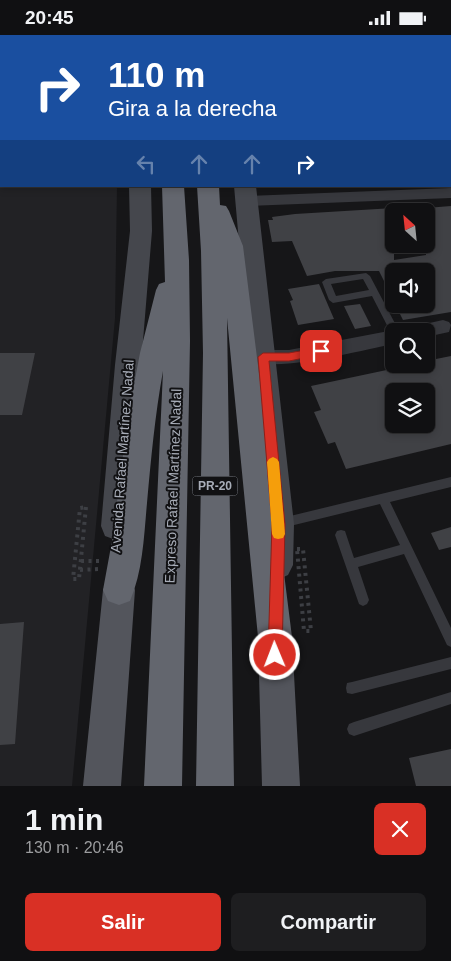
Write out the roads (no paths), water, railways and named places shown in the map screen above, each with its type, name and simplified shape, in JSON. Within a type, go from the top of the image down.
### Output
[{"type":"highway","name":"Expreso Rafael Martínez Nadal","points":[[163,786],[177,351],[177,260],[172,187]]},
{"type":"highway","points":[[208,187],[232,246],[274,637]]},
{"type":"highway","name":"PR-20","points":[[208,187],[213,251],[216,353],[215,786]]},
{"type":"highway","points":[[119,590],[127,554],[137,457],[157,330],[177,260]]},
{"type":"main road","name":"Avenida Rafael Martínez Nadal","points":[[102,786],[119,590],[114,555],[128,365],[141,231],[140,187]]},
{"type":"main road","points":[[246,194],[279,524],[274,637],[282,786]]},
{"type":"street","points":[[246,194],[451,193]]},
{"type":"street","points":[[435,329],[443,327]]},
{"type":"street","points":[[263,357],[289,357],[385,339]]},
{"type":"lane","points":[[374,292],[334,300],[326,282],[366,276],[390,323]]},
{"type":"lane","points":[[279,524],[451,482]]},
{"type":"lane","points":[[383,498],[451,641]]},
{"type":"lane","points":[[341,535],[363,600]]},
{"type":"lane","points":[[351,564],[407,548]]},
{"type":"lane","points":[[352,688],[451,663]]},
{"type":"lane","points":[[354,729],[451,698]]}]
